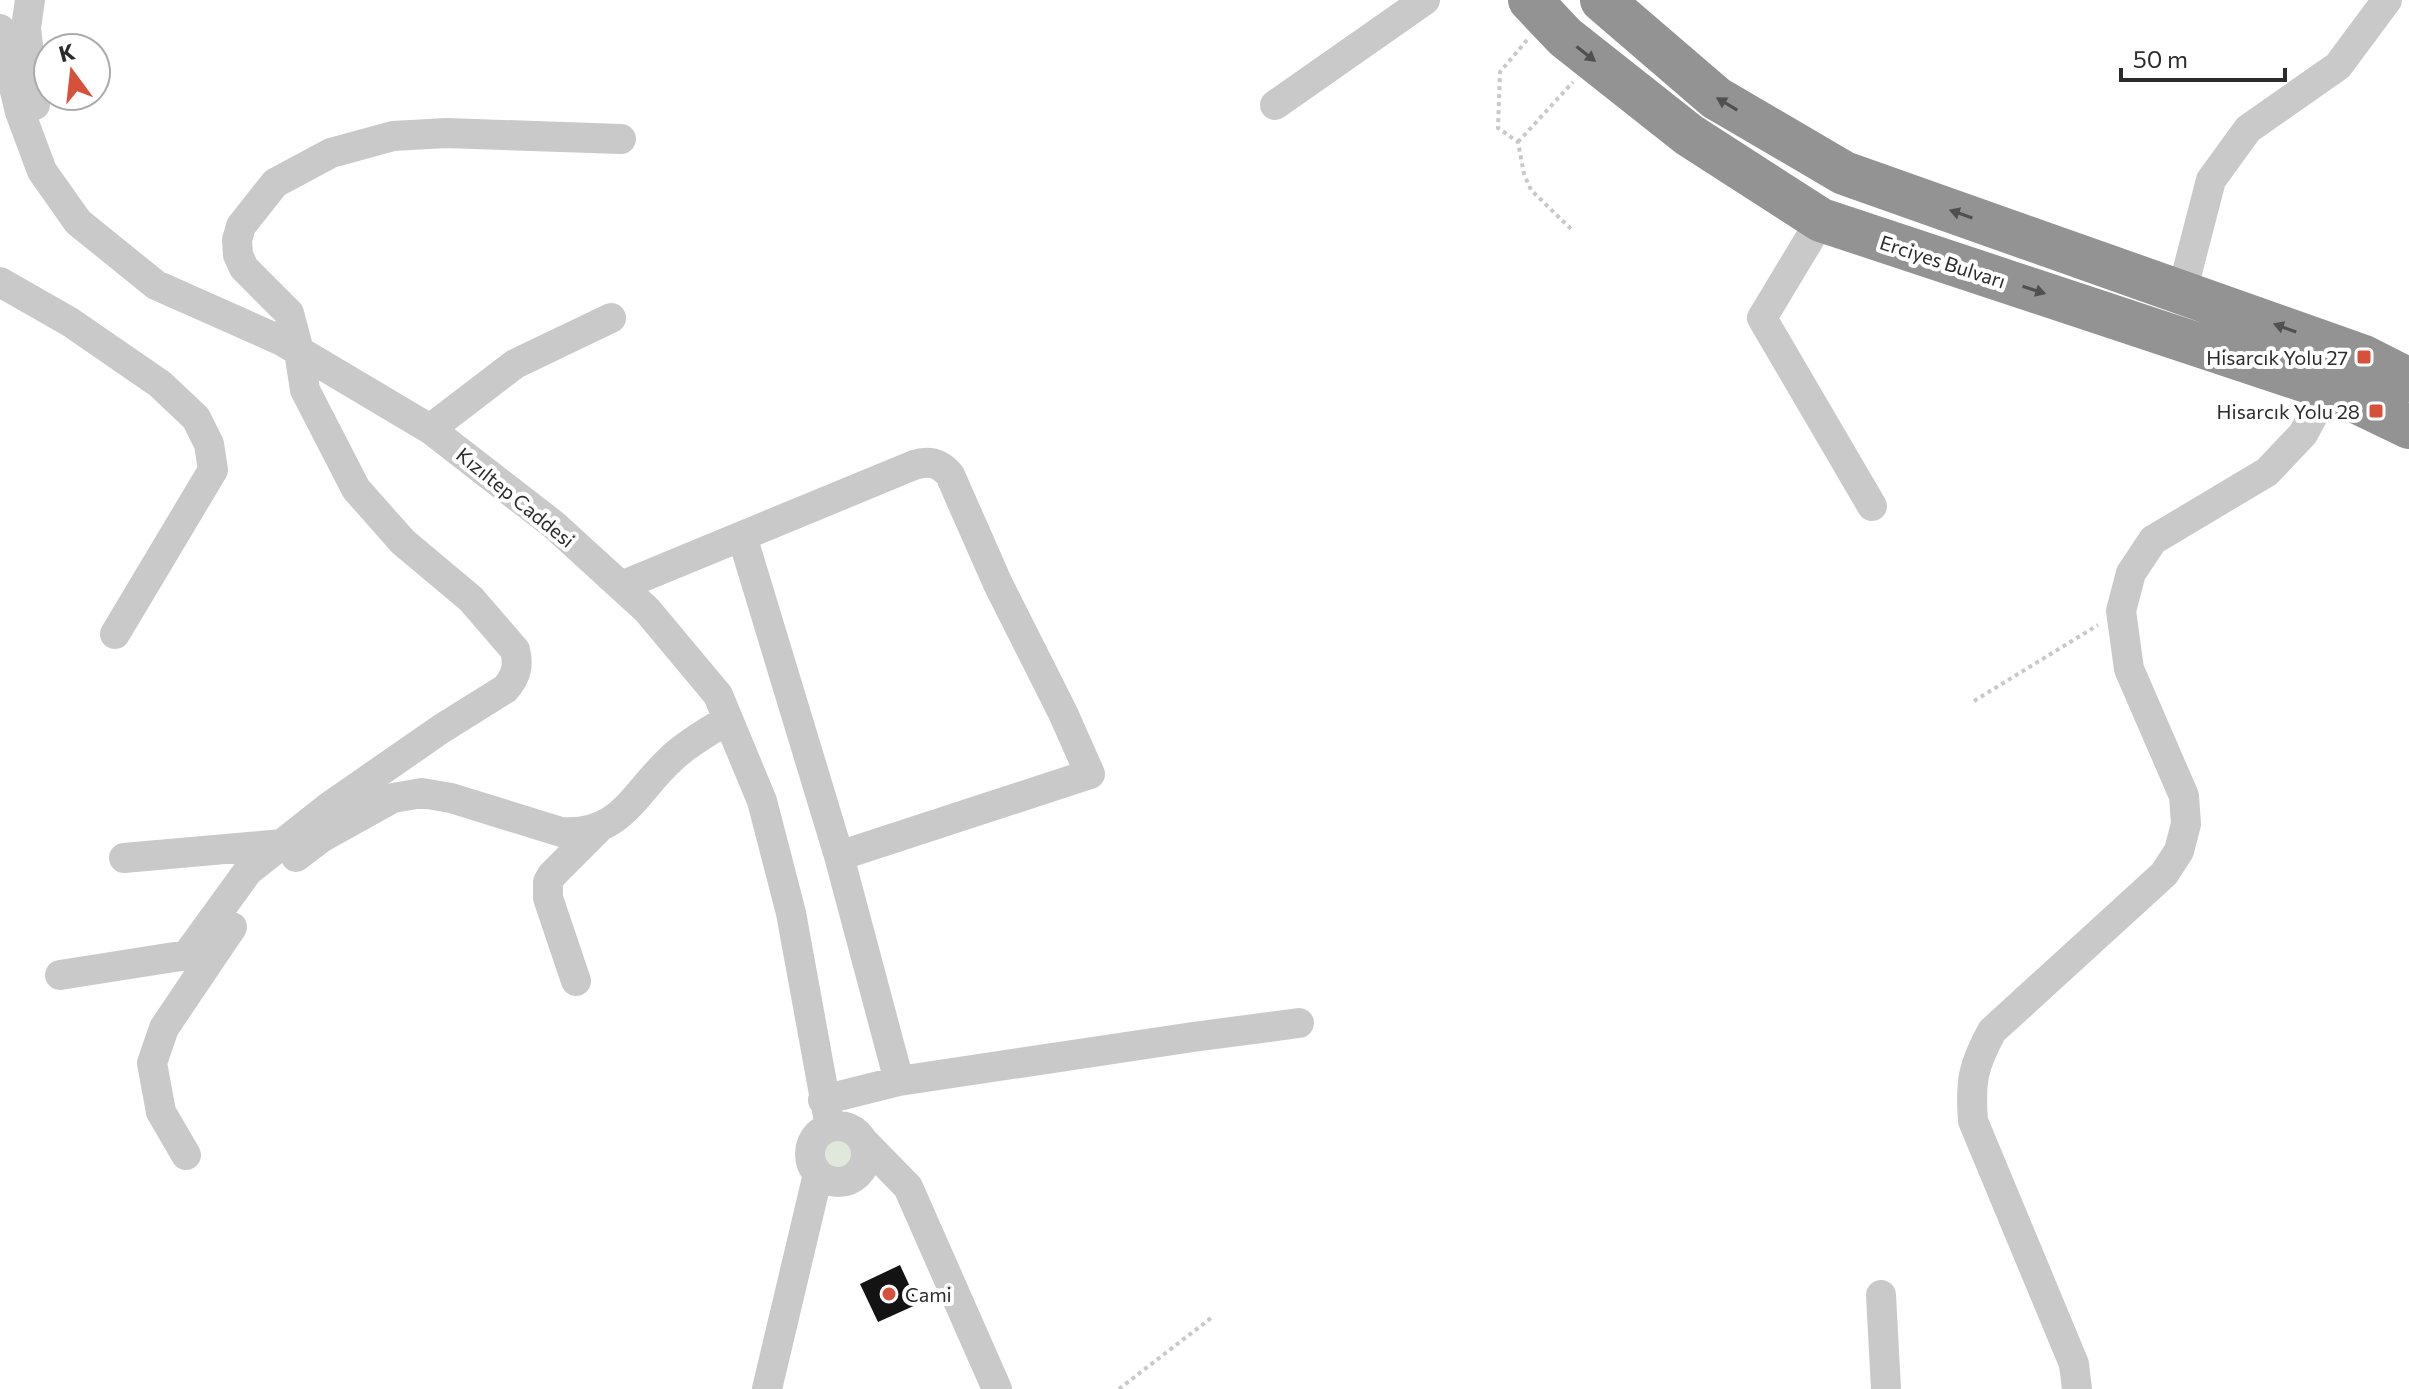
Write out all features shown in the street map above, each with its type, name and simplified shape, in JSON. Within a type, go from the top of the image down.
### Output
[{"type":"highway","points":[[1602,0],[1716,98],[1844,173],[2364,357],[2409,380]]},
{"type":"highway","name":"Erciyes Bulvarı","points":[[1538,9],[1565,37],[1689,135],[1821,220],[2328,388],[2409,427]]},
{"type":"street","points":[[30,0],[26,28],[42,171]]},
{"type":"street","points":[[1275,105],[1425,0]]},
{"type":"street","points":[[2182,292],[2211,180],[2248,129],[2338,66],[2387,0]]},
{"type":"street","name":"Kızıltep Caddesi","points":[[0,29],[20,112],[42,171],[78,222],[156,285],[282,341],[430,429],[554,525],[647,610],[718,695],[762,801],[784,885],[827,1113]]},
{"type":"street","points":[[60,975],[187,955],[248,871],[342,798],[505,689],[517,671],[515,650],[471,599],[403,542],[356,489],[305,390],[289,313],[244,268],[238,255],[237,240],[241,226],[275,183],[331,153],[393,136],[446,133],[621,139]]},
{"type":"street","points":[[1821,220],[1762,318],[1872,506]]},
{"type":"street","points":[[0,282],[70,322],[160,384],[196,418],[209,444],[213,470],[115,634]]},
{"type":"street","points":[[430,429],[515,364],[611,318]]},
{"type":"street","points":[[2077,1389],[2074,1364],[1973,1121],[1970,1090],[1977,1059],[1992,1031],[2164,874],[2179,851],[2186,824],[2184,796],[2129,669],[2121,611],[2131,573],[2153,540],[2267,472],[2303,434],[2328,388]]},
{"type":"street","points":[[621,586],[914,465],[930,462],[945,468],[1090,774],[839,856]]},
{"type":"street","points":[[742,536],[839,856],[899,1081]]},
{"type":"street","points":[[576,981],[548,898],[548,882],[552,875],[598,829],[614,820],[672,757],[728,719]]},
{"type":"street","points":[[186,1155],[161,1112],[152,1063],[164,1028],[261,886],[321,838],[393,798],[422,793],[451,798],[561,832],[579,833],[598,829]]},
{"type":"street","points":[[124,858],[282,844]]},
{"type":"street","points":[[863,1141],[865,1160],[854,1176],[836,1181],[818,1174],[813,1166],[811,1147],[827,1113],[899,1081],[1299,1023]]},
{"type":"street","points":[[827,1113],[840,1126],[849,1128],[908,1187],[997,1389]]},
{"type":"street","points":[[767,1389],[818,1174]]},
{"type":"street","points":[[1881,1295],[1886,1389]]},
{"type":"path","points":[[1538,9],[1500,72],[1498,128],[1518,142],[1524,174],[1531,190],[1572,230]]},
{"type":"path","points":[[1518,142],[1594,60]]},
{"type":"path","points":[[1974,701],[2121,611]]},
{"type":"path","points":[[1119,1389],[1211,1318]]},
{"type":"shaded area","points":[[838,1138],[850,1142],[854,1154],[850,1166],[838,1170],[826,1166],[822,1154],[826,1142]]},
{"type":"building","name":"Cami","points":[[900,1265],[918,1304],[878,1322],[860,1284]]},
{"type":"place","name":"Hisarcık Yolu 27","points":[[2364,357]]},
{"type":"place","name":"Hisarcık Yolu 28","points":[[2376,411]]},
{"type":"place","name":"Cami","points":[[889,1294]]}]
